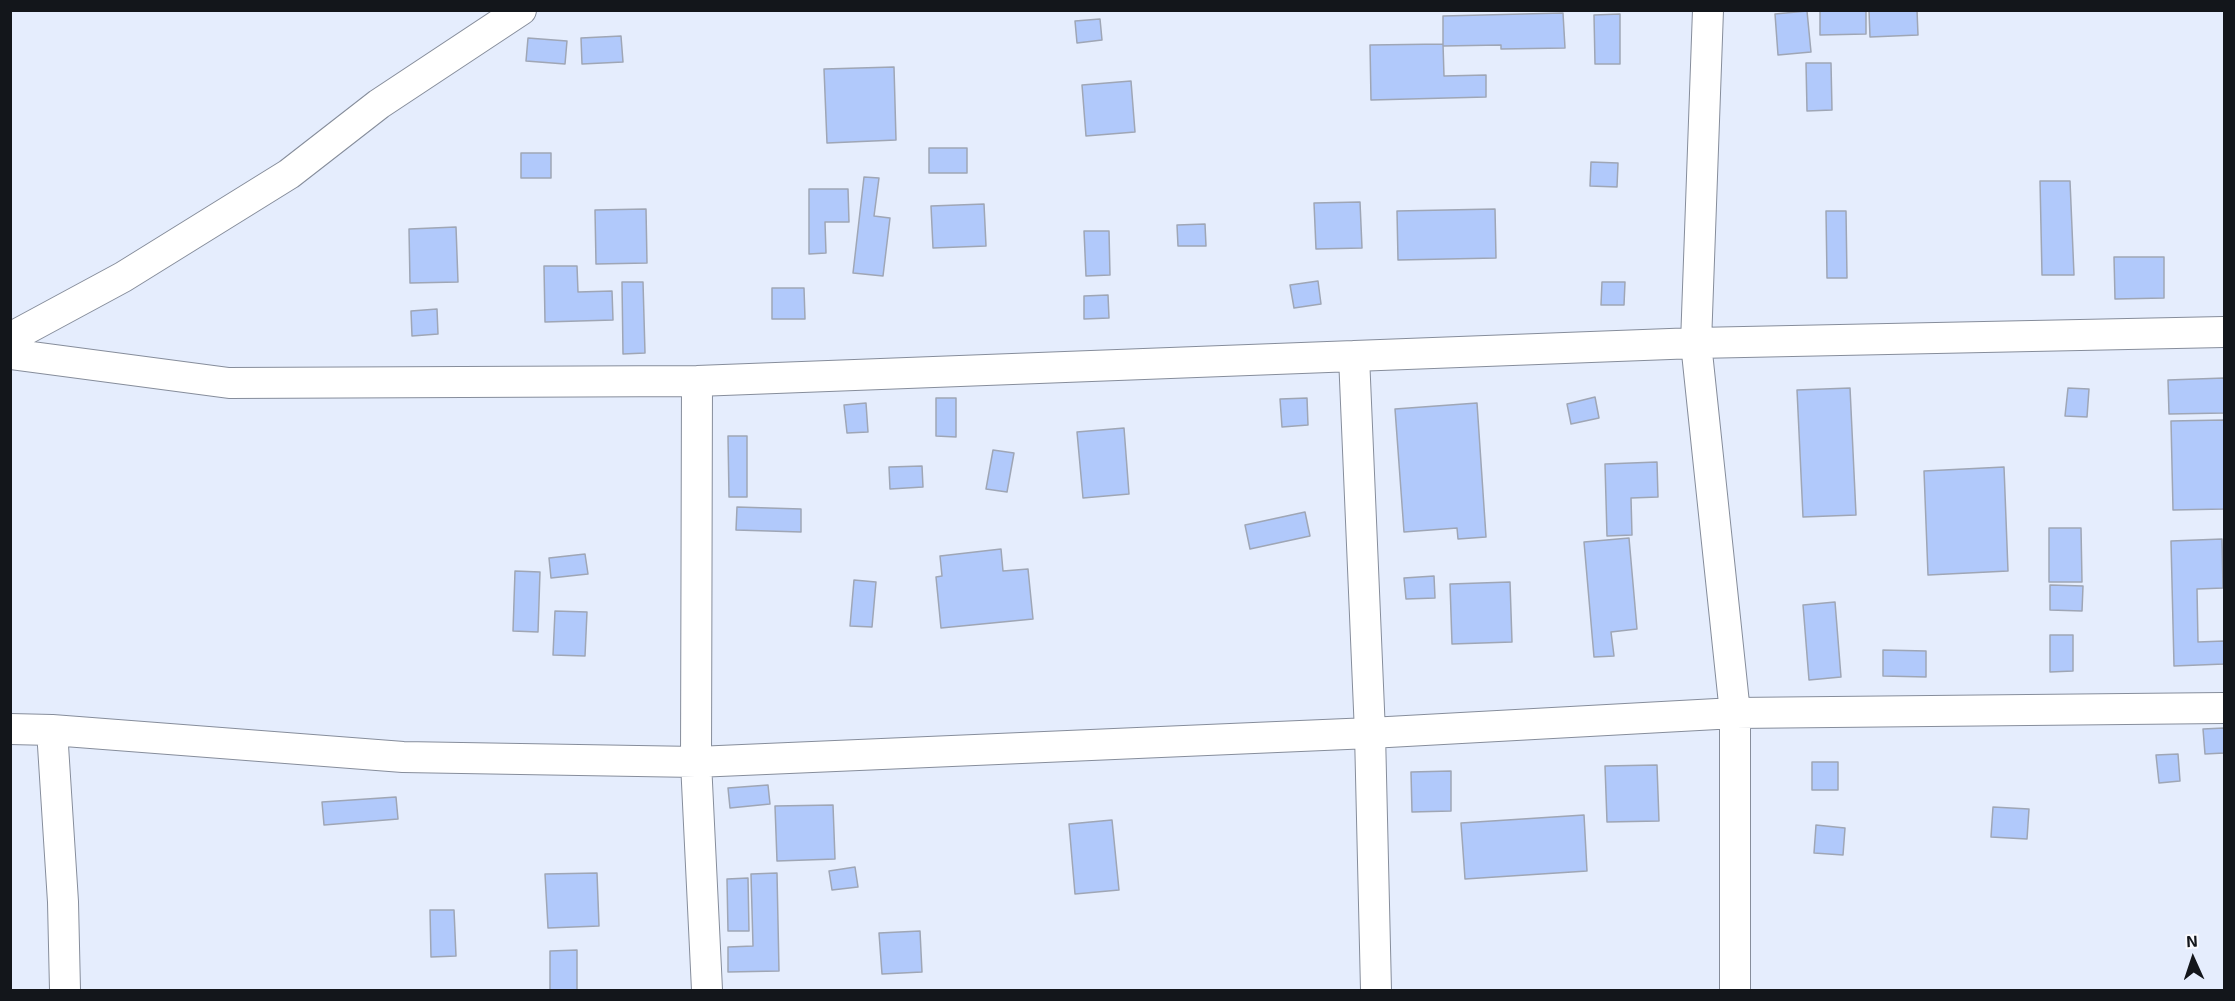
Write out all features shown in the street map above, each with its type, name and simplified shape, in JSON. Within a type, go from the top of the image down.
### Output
[{"type":"street","points":[[10,338],[123,277],[289,174],[380,104],[521,10]]},
{"type":"street","points":[[1708,10],[1696,343],[1735,713],[1735,990]]},
{"type":"street","points":[[10,354],[229,383],[698,381],[1696,343],[2224,332]]},
{"type":"street","points":[[1354,356],[1370,733],[1376,990]]},
{"type":"street","points":[[698,381],[696,762],[707,990]]},
{"type":"street","points":[[10,729],[52,730],[402,757],[696,762],[1370,733],[1735,713],[2224,708]]},
{"type":"street","points":[[52,730],[63,902],[65,990]]},
{"type":"building","points":[[1820,10],[1866,10],[1866,34],[1820,35]]},
{"type":"building","points":[[1869,10],[1917,10],[1918,35],[1870,37]]},
{"type":"building","points":[[1807,11],[1811,52],[1778,55],[1775,14]]},
{"type":"building","points":[[1563,13],[1565,48],[1501,49],[1501,45],[1443,46],[1443,16]]},
{"type":"building","points":[[1620,14],[1620,64],[1595,64],[1594,15]]},
{"type":"building","points":[[1100,19],[1102,40],[1077,43],[1075,21]]},
{"type":"building","points":[[621,36],[623,62],[582,64],[581,38]]},
{"type":"building","points":[[528,38],[567,41],[565,64],[526,61]]},
{"type":"building","points":[[1443,44],[1444,76],[1486,75],[1486,97],[1371,100],[1370,45]]},
{"type":"building","points":[[1806,63],[1831,63],[1832,110],[1807,111]]},
{"type":"building","points":[[894,67],[896,140],[827,143],[824,69]]},
{"type":"building","points":[[1131,81],[1135,132],[1086,136],[1082,85]]},
{"type":"building","points":[[929,148],[967,148],[967,173],[929,173]]},
{"type":"building","points":[[521,153],[551,153],[551,178],[521,178]]},
{"type":"building","points":[[1591,162],[1618,163],[1617,187],[1590,186]]},
{"type":"building","points":[[864,177],[879,178],[874,216],[890,218],[883,276],[853,273]]},
{"type":"building","points":[[2040,181],[2070,181],[2074,275],[2042,275]]},
{"type":"building","points":[[809,189],[848,189],[849,222],[825,222],[826,253],[809,254]]},
{"type":"building","points":[[1360,202],[1362,248],[1316,249],[1314,203]]},
{"type":"building","points":[[984,204],[986,246],[933,248],[931,206]]},
{"type":"building","points":[[646,209],[647,263],[596,264],[595,210]]},
{"type":"building","points":[[1495,209],[1496,258],[1398,260],[1397,211]]},
{"type":"building","points":[[1826,211],[1846,211],[1847,278],[1827,278]]},
{"type":"building","points":[[1205,224],[1206,246],[1178,246],[1177,225]]},
{"type":"building","points":[[456,227],[458,282],[410,283],[409,229]]},
{"type":"building","points":[[1084,231],[1109,231],[1110,275],[1086,276]]},
{"type":"building","points":[[2114,257],[2164,257],[2164,298],[2115,299]]},
{"type":"building","points":[[544,266],[577,266],[578,292],[612,291],[613,320],[545,322]]},
{"type":"building","points":[[1318,281],[1321,304],[1294,308],[1290,285]]},
{"type":"building","points":[[622,282],[643,282],[645,353],[623,354]]},
{"type":"building","points":[[1602,282],[1625,282],[1624,305],[1601,305]]},
{"type":"building","points":[[772,288],[804,288],[805,319],[772,319]]},
{"type":"building","points":[[1108,295],[1109,318],[1084,319],[1084,296]]},
{"type":"building","points":[[437,309],[438,334],[412,336],[411,311]]},
{"type":"building","points":[[2224,378],[2224,413],[2169,414],[2168,380]]},
{"type":"building","points":[[1850,388],[1856,515],[1803,517],[1797,390]]},
{"type":"building","points":[[2068,388],[2089,389],[2087,417],[2065,416]]},
{"type":"building","points":[[1595,397],[1599,418],[1571,424],[1567,404]]},
{"type":"building","points":[[936,398],[956,398],[956,437],[936,436]]},
{"type":"building","points":[[1307,398],[1308,425],[1282,427],[1280,399]]},
{"type":"building","points":[[866,403],[868,432],[847,433],[844,405]]},
{"type":"building","points":[[1477,403],[1486,537],[1458,539],[1457,528],[1404,532],[1395,409]]},
{"type":"building","points":[[2224,420],[2224,509],[2173,510],[2171,421]]},
{"type":"building","points":[[1124,428],[1129,494],[1083,498],[1077,432]]},
{"type":"building","points":[[728,436],[747,436],[747,497],[729,497]]},
{"type":"building","points":[[993,450],[1014,453],[1007,492],[986,489]]},
{"type":"building","points":[[1657,462],[1658,497],[1631,498],[1632,535],[1607,536],[1605,464]]},
{"type":"building","points":[[922,466],[923,487],[890,489],[889,467]]},
{"type":"building","points":[[2004,467],[2008,571],[1928,575],[1924,471]]},
{"type":"building","points":[[737,507],[801,509],[801,532],[736,530]]},
{"type":"building","points":[[1305,512],[1310,536],[1250,549],[1245,525]]},
{"type":"building","points":[[2049,528],[2081,528],[2082,582],[2049,582]]},
{"type":"building","points":[[1629,538],[1637,629],[1611,632],[1614,656],[1594,657],[1584,542]]},
{"type":"building","points":[[2222,539],[2223,588],[2197,589],[2198,642],[2224,641],[2224,664],[2174,666],[2171,541]]},
{"type":"building","points":[[1001,549],[1003,571],[1028,569],[1033,619],[941,628],[936,577],[942,576],[940,556]]},
{"type":"building","points":[[585,554],[588,574],[551,578],[549,558]]},
{"type":"building","points":[[515,571],[540,572],[538,632],[513,631]]},
{"type":"building","points":[[1434,576],[1435,598],[1406,599],[1404,578]]},
{"type":"building","points":[[854,580],[876,582],[872,627],[850,626]]},
{"type":"building","points":[[1510,582],[1512,642],[1452,644],[1450,584]]},
{"type":"building","points":[[2050,585],[2083,586],[2082,611],[2050,610]]},
{"type":"building","points":[[1835,602],[1841,677],[1809,680],[1803,605]]},
{"type":"building","points":[[555,611],[587,612],[585,656],[553,655]]},
{"type":"building","points":[[2050,635],[2073,635],[2073,671],[2050,672]]},
{"type":"building","points":[[1883,650],[1926,651],[1926,677],[1883,676]]},
{"type":"building","points":[[2224,728],[2224,753],[2205,754],[2203,729]]},
{"type":"building","points":[[2178,754],[2180,781],[2159,783],[2156,755]]},
{"type":"building","points":[[1812,762],[1838,762],[1838,790],[1812,790]]},
{"type":"building","points":[[1657,765],[1659,821],[1607,822],[1605,766]]},
{"type":"building","points":[[1451,771],[1451,811],[1412,812],[1411,772]]},
{"type":"building","points":[[768,785],[770,804],[730,808],[728,788]]},
{"type":"building","points":[[396,797],[398,819],[324,825],[322,802]]},
{"type":"building","points":[[833,805],[835,859],[777,861],[775,806]]},
{"type":"building","points":[[1993,807],[2029,809],[2027,839],[1991,837]]},
{"type":"building","points":[[1584,815],[1587,871],[1465,879],[1461,823]]},
{"type":"building","points":[[1112,820],[1119,890],[1075,894],[1069,824]]},
{"type":"building","points":[[1816,825],[1845,828],[1843,855],[1814,853]]},
{"type":"building","points":[[855,867],[858,887],[832,890],[829,871]]},
{"type":"building","points":[[597,873],[599,926],[548,928],[545,874]]},
{"type":"building","points":[[777,873],[779,971],[728,972],[728,947],[753,946],[751,874]]},
{"type":"building","points":[[748,878],[749,931],[728,931],[727,879]]},
{"type":"building","points":[[430,910],[454,910],[456,956],[431,957]]},
{"type":"building","points":[[920,931],[922,972],[882,974],[879,933]]},
{"type":"building","points":[[577,950],[577,990],[550,990],[550,951]]}]
